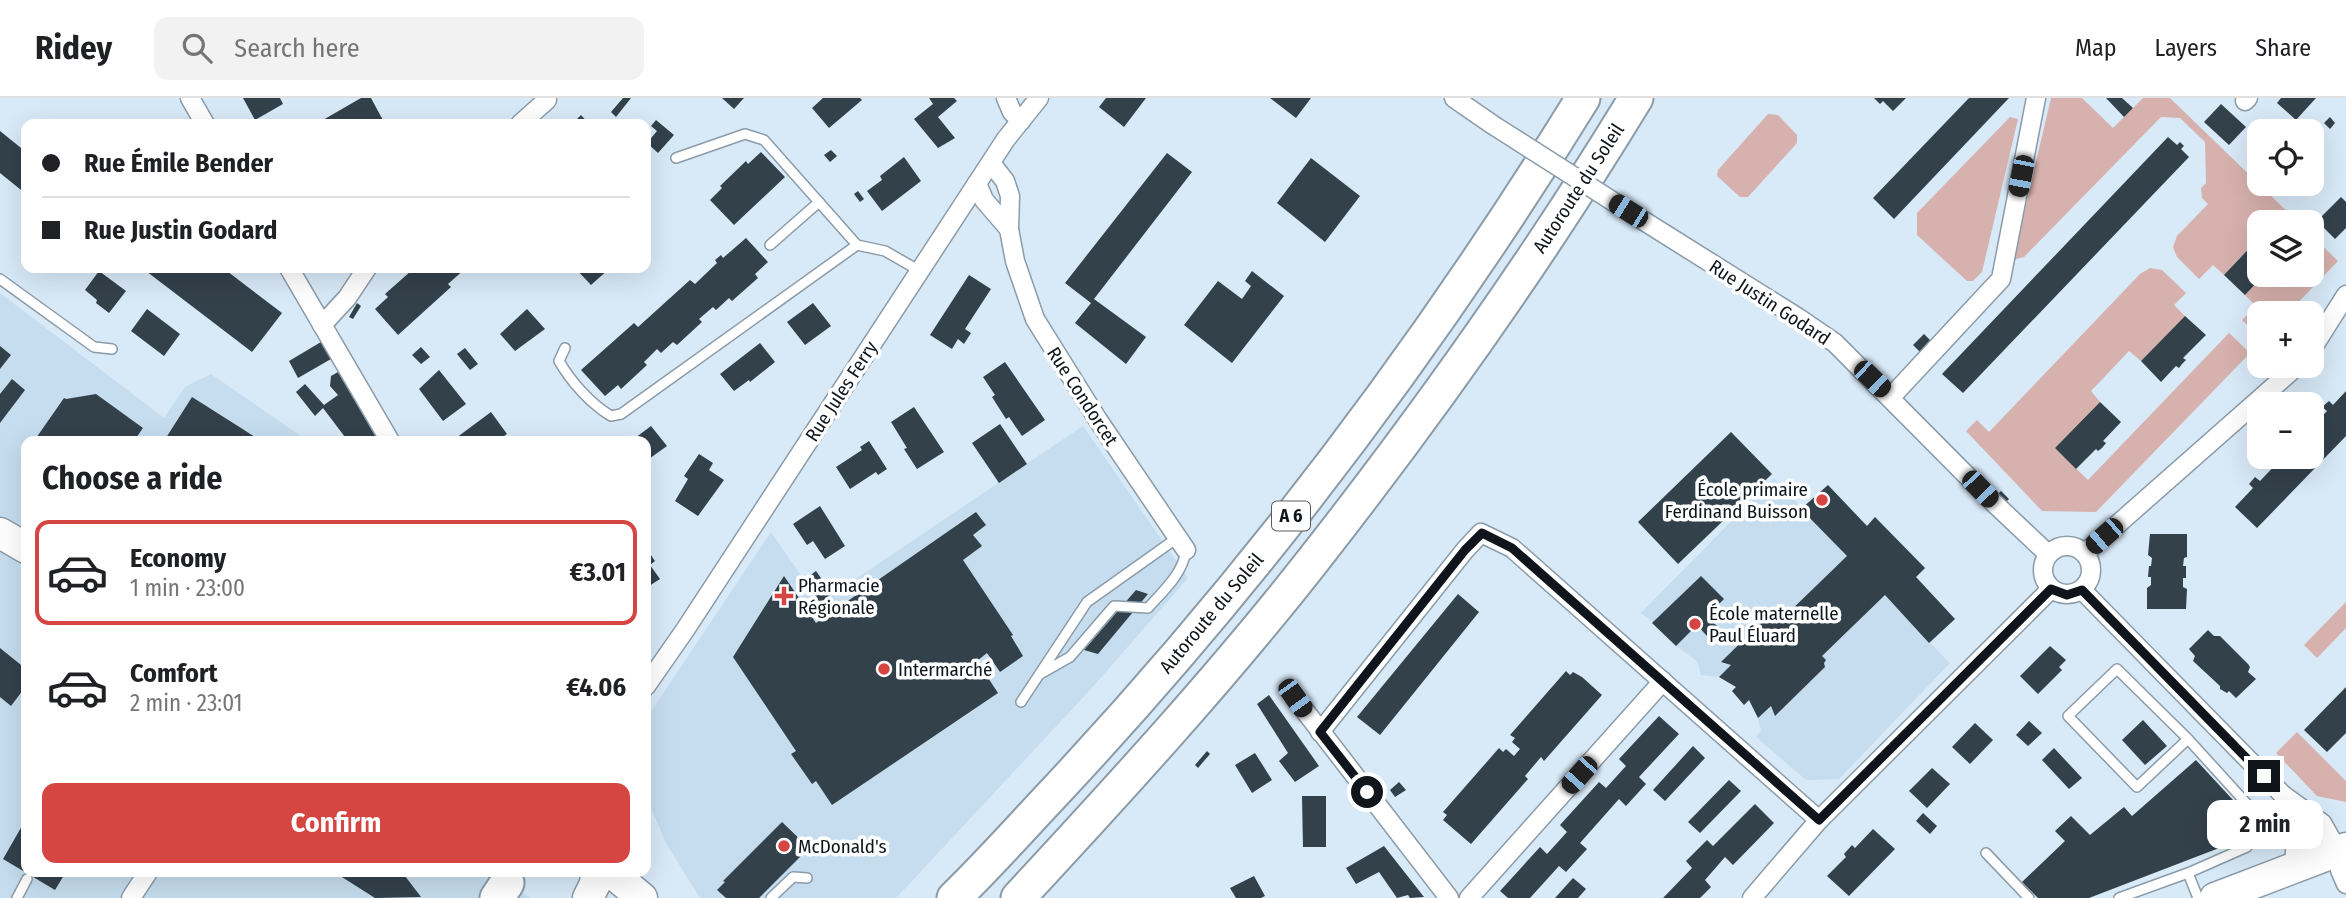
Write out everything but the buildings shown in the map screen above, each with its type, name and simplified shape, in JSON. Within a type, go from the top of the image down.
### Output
[{"type":"highway","name":"Autoroute du Soleil","points":[[954,898],[1118,724],[1282,527],[1426,335],[1583,98]]},
{"type":"highway","name":"Autoroute du Soleil","points":[[1018,898],[1152,752],[1311,563],[1456,368],[1557,222],[1636,98]]},
{"type":"main road","points":[[0,533],[21,545]]},
{"type":"main road","points":[[2215,898],[2294,868],[2343,874]]},
{"type":"main road","points":[[2268,898],[2343,874]]},
{"type":"main road","points":[[588,898],[596,877]]},
{"type":"main road","points":[[617,877],[642,898]]},
{"type":"street","points":[[190,98],[202,119]]},
{"type":"street","points":[[1006,98],[1012,112],[1021,121]]},
{"type":"street","name":"Rue Jules Ferry","points":[[651,679],[990,163],[1039,98]]},
{"type":"street","name":"Rue Justin Godard","points":[[1454,98],[1835,343],[2048,554]]},
{"type":"street","points":[[1891,397],[2001,279],[2036,98]]},
{"type":"street","points":[[526,119],[547,100]]},
{"type":"street","name":"Rue Condorcet","points":[[990,163],[1005,181],[1010,196],[1009,229],[1022,285],[1040,328],[1181,544]]},
{"type":"street","name":"Rue Condorcet","points":[[977,183],[984,200],[1009,229]]},
{"type":"street","points":[[292,273],[387,436]]},
{"type":"street","points":[[322,325],[347,298],[364,273]]},
{"type":"street","points":[[2324,330],[2346,295]]},
{"type":"street","points":[[2085,553],[2283,378]]},
{"type":"street","points":[[1320,732],[1465,550],[1482,533],[1512,548],[1819,820]]},
{"type":"street","points":[[2070,546],[2085,553],[2091,568],[2088,583],[2082,590],[2067,595],[2051,589],[2042,569],[2048,554],[2054,549],[2070,546]]},
{"type":"street","points":[[1752,898],[1819,820],[2051,589]]},
{"type":"street","points":[[2082,590],[2283,794],[2322,823],[2343,874]]},
{"type":"street","points":[[1469,898],[1663,681]]},
{"type":"street","points":[[1295,698],[1449,898]]},
{"type":"street","points":[[2283,794],[2296,834],[2294,868]]},
{"type":"street","points":[[131,898],[145,877]]},
{"type":"lane","points":[[676,158],[745,134],[764,140],[857,245],[885,251],[920,271]]},
{"type":"lane","points":[[770,245],[819,202]]},
{"type":"lane","points":[[565,348],[559,361],[564,369],[598,408],[611,416],[621,414],[857,245]]},
{"type":"lane","points":[[0,279],[94,347],[112,349]]},
{"type":"lane","points":[[1021,702],[1038,675],[1087,602],[1181,544],[1185,560],[1174,579],[1148,608],[1114,606],[1070,657],[1038,675]]},
{"type":"lane","points":[[2119,898],[2188,873],[2246,847],[2258,816],[2188,739],[2117,668],[2068,716],[2137,787],[2188,739]]},
{"type":"lane","points":[[1986,853],[2029,898]]},
{"type":"lane","points":[[2188,873],[2198,898]]},
{"type":"lane","points":[[771,898],[793,877],[807,878]]},
{"type":"lane","points":[[17,898],[27,879]]},
{"type":"shaded area","points":[[2051,98],[2082,98],[2113,128],[2143,98],[2170,98],[2247,173],[2247,196],[2271,196],[2286,210],[2247,210],[2247,251],[2224,275],[2213,265],[2199,279],[2177,257],[2173,247],[2177,236],[2208,204],[2202,198],[2201,188],[2206,183],[2205,142],[2180,118],[2161,117],[2024,257],[2013,260]]},
{"type":"shaded area","points":[[1768,114],[1778,115],[1797,135],[1797,143],[1748,197],[1740,197],[1717,176],[1718,170]]},
{"type":"shaded area","points":[[2010,117],[2018,119],[1982,272],[1973,281],[1967,281],[1917,235],[1917,213]]},
{"type":"shaded area","points":[[2324,248],[2338,261],[2324,276]]},
{"type":"shaded area","points":[[2150,268],[2162,270],[2186,293],[2174,305],[2185,316],[2141,361],[2129,351],[2091,391],[2100,402],[2055,448],[2088,480],[2229,333],[2247,350],[2247,356],[2096,512],[2042,511],[1966,431],[1977,420],[1989,432],[2140,274]]},
{"type":"shaded area","points":[[2253,287],[2313,287],[2300,301],[2251,301],[2245,295]]},
{"type":"shaded area","points":[[0,293],[164,418],[185,387],[211,374],[301,436],[21,436],[21,877],[492,877],[531,898],[0,898]]},
{"type":"shaded area","points":[[1083,426],[1188,578],[1090,690],[896,898],[700,898],[667,845],[651,809],[651,712],[771,532],[820,603]]},
{"type":"shaded area","points":[[1774,478],[1802,508],[1828,485],[1867,526],[1875,517],[1925,568],[1916,577],[1955,619],[1930,643],[1950,663],[1839,779],[1806,780],[1756,737],[1761,731],[1749,700],[1744,705],[1732,691],[1736,687],[1721,677],[1701,675],[1697,661],[1676,646],[1659,627],[1641,613]]},
{"type":"shaded area","points":[[2346,602],[2346,628],[2317,658],[2304,645]]},
{"type":"shaded area","points":[[2297,732],[2346,781],[2346,802],[2317,796],[2276,753]]},
{"type":"place","name":"École primaire Ferdinand Buisson","points":[[1822,500]]},
{"type":"place","name":"Pharmacie Régionale","points":[[784,596]]},
{"type":"place","name":"École maternelle Paul Éluard","points":[[1695,624]]},
{"type":"place","name":"Intermarché","points":[[884,669]]},
{"type":"place","name":"McDonald's","points":[[784,846]]},
{"type":"route","points":[[1367,792],[1320,732],[1465,550],[1482,533],[1512,548],[1819,820],[2051,589],[2067,595],[2082,590],[2264,776]]}]
